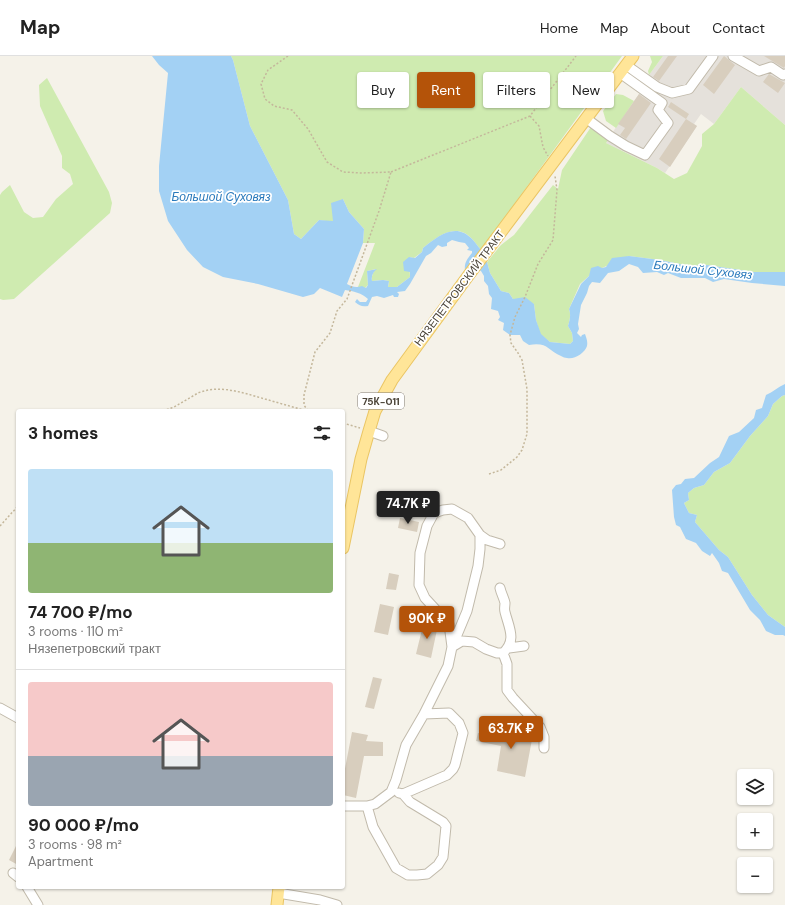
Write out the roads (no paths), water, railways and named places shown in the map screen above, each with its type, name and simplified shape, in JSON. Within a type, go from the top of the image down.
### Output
[{"type":"main road","name":"НЯЗЕПЕТРОВСКИЙ ТРАКТ","points":[[345,538],[368,431],[375,411],[392,380],[633,56]]},
{"type":"main road","points":[[276,905],[279,890]]},
{"type":"lane","points":[[623,69],[657,87],[672,93],[689,89],[713,56]]},
{"type":"lane","points":[[734,56],[759,71],[771,67],[783,75],[785,74]]},
{"type":"lane","points":[[587,118],[610,136],[645,155],[668,123],[658,110],[662,103],[623,69]]},
{"type":"lane","points":[[368,431],[383,436]]},
{"type":"lane","points":[[452,647],[449,624],[425,598],[419,585],[420,553],[427,526],[434,513],[452,509],[468,518],[480,535],[487,540],[500,544]]},
{"type":"lane","points":[[345,806],[367,806],[375,804],[391,792],[406,745],[424,714],[448,666],[452,647],[467,611],[478,566],[480,535]]},
{"type":"lane","points":[[500,588],[505,604],[504,609],[510,629],[511,639],[506,650],[507,690],[540,728],[544,737],[544,748]]},
{"type":"lane","points":[[452,647],[462,641],[474,642],[486,650],[497,653],[524,646]]},
{"type":"lane","points":[[0,708],[16,717]]},
{"type":"lane","points":[[391,792],[403,794],[447,775],[455,765],[463,732],[460,723],[449,713],[424,714]]},
{"type":"lane","points":[[367,806],[373,827],[396,868],[408,875],[417,876],[427,874],[438,865],[443,857],[446,826],[443,822],[410,802],[403,794]]},
{"type":"lane","points":[[28,889],[38,905]]},
{"type":"lane","points":[[279,890],[337,905]]},
{"type":"water","name":"Большой Суховяз","points":[[152,56],[231,56],[250,126],[288,200],[294,234],[301,239],[319,220],[333,221],[331,203],[343,199],[349,212],[364,229],[363,243],[347,284],[351,286],[362,286],[366,288],[368,285],[367,271],[377,269],[374,271],[372,281],[389,281],[388,287],[397,287],[410,277],[410,272],[404,271],[403,262],[409,257],[415,258],[422,252],[423,248],[441,235],[447,232],[460,232],[467,234],[481,250],[478,255],[487,262],[490,273],[501,291],[509,293],[513,299],[525,297],[534,304],[536,320],[541,334],[550,342],[570,344],[573,341],[572,333],[568,326],[570,317],[569,309],[581,284],[589,276],[591,268],[598,266],[602,268],[606,267],[612,258],[629,256],[689,266],[707,265],[754,272],[785,272],[785,286],[724,279],[713,282],[705,278],[681,278],[668,273],[664,275],[657,272],[643,273],[638,267],[629,264],[619,271],[608,273],[600,283],[592,282],[589,286],[581,305],[578,324],[579,329],[577,333],[581,337],[585,334],[587,346],[582,353],[576,357],[566,358],[556,354],[547,347],[535,344],[529,345],[523,341],[520,335],[510,335],[503,330],[504,323],[498,320],[500,317],[498,311],[491,309],[492,298],[489,294],[488,286],[484,281],[484,276],[481,271],[472,266],[465,271],[465,263],[472,251],[467,250],[469,248],[465,243],[452,240],[447,243],[447,246],[442,247],[438,245],[426,256],[405,291],[397,292],[399,294],[398,297],[394,297],[393,295],[384,298],[377,296],[372,297],[368,306],[361,306],[355,302],[357,299],[360,302],[366,302],[368,299],[351,291],[345,290],[342,297],[320,288],[314,294],[303,297],[258,284],[223,277],[203,267],[187,250],[168,221],[159,191],[159,166],[168,73]]},
{"type":"water","points":[[785,384],[785,395],[773,404],[768,416],[750,436],[730,463],[714,472],[704,485],[694,488],[688,493],[689,500],[684,503],[689,513],[697,515],[695,522],[719,550],[728,557],[752,595],[768,615],[785,627],[785,636],[775,635],[766,631],[760,620],[750,610],[728,573],[722,571],[719,563],[712,553],[710,556],[702,551],[696,543],[686,539],[680,527],[676,525],[672,490],[676,485],[681,484],[685,479],[694,478],[719,457],[729,436],[739,432],[754,418],[756,410],[762,408],[766,395]]}]
